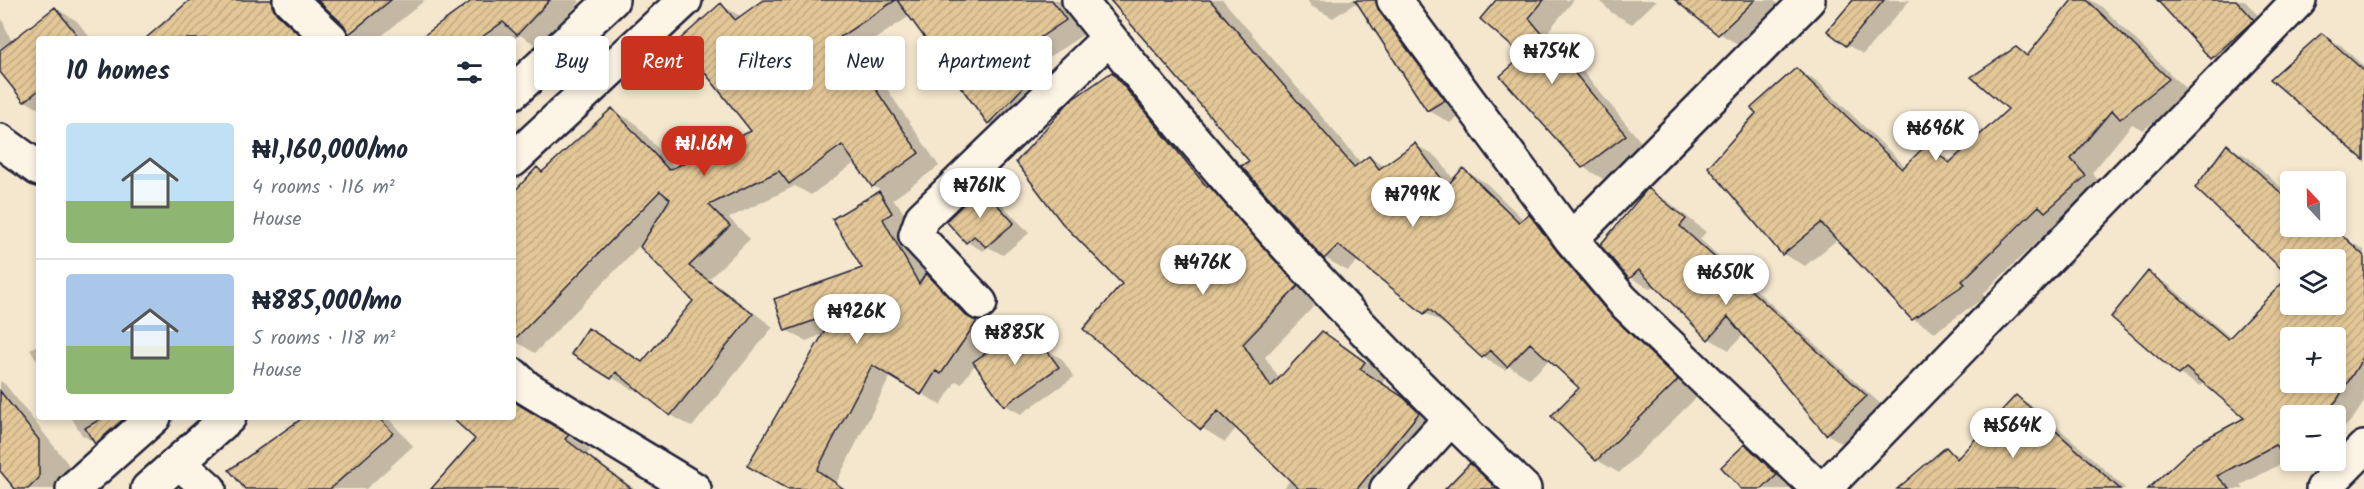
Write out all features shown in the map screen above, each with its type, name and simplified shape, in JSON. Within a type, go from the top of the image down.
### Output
[{"type":"street","points":[[290,0],[328,36]]},
{"type":"street","points":[[516,89],[612,0]]},
{"type":"street","points":[[516,157],[685,0]]},
{"type":"street","points":[[1079,0],[1166,109],[1267,224],[1450,419],[1524,489]]},
{"type":"street","points":[[1394,0],[1571,239],[1622,300],[1819,489]]},
{"type":"street","points":[[1571,239],[1808,0]]},
{"type":"street","points":[[1824,489],[2299,0]]},
{"type":"street","points":[[980,303],[916,235],[922,218],[1109,38]]},
{"type":"street","points":[[0,141],[36,167]]},
{"type":"street","points":[[516,378],[527,388],[694,489]]},
{"type":"street","points":[[1387,489],[1450,419]]},
{"type":"street","points":[[73,489],[151,420]]},
{"type":"street","points":[[148,489],[226,420]]},
{"type":"street","points":[[2324,489],[2364,448]]},
{"type":"street","points":[[179,462],[209,489]]},
{"type":"building","points":[[190,0],[272,0],[272,6],[277,14],[301,36],[148,36]]},
{"type":"building","points":[[317,0],[391,0],[349,34],[344,25]]},
{"type":"building","points":[[473,0],[550,0],[517,35],[503,22],[483,36],[423,36]]},
{"type":"building","points":[[763,0],[896,0],[842,36],[825,36],[825,90],[876,90],[919,153],[872,187],[842,145],[789,184],[779,171],[709,205],[730,226],[689,266],[753,314],[670,416],[616,372],[611,379],[571,354],[588,328],[642,362],[693,301],[640,247],[670,199],[660,191],[516,338],[516,190],[537,167],[542,172],[612,108],[669,170],[751,131],[719,90],[813,90],[813,36],[716,36],[716,87],[704,72],[704,36],[684,36],[721,3],[735,20]]},
{"type":"building","points":[[897,0],[1052,0],[1066,20],[1042,36],[923,36]]},
{"type":"building","points":[[1110,0],[1210,0],[1354,167],[1369,156],[1379,169],[1415,143],[1447,186],[1463,168],[1519,222],[1529,214],[1608,312],[1678,380],[1596,461],[1551,416],[1579,388],[1530,343],[1507,367],[1490,350],[1482,358],[1429,309],[1424,314],[1338,245],[1324,259],[1241,166],[1249,161]]},
{"type":"building","points":[[1355,0],[1376,0],[1379,11],[1445,100],[1427,111]]},
{"type":"building","points":[[1496,0],[1544,0],[1529,18],[1626,135],[1582,168],[1500,76],[1523,56],[1480,19]]},
{"type":"building","points":[[1675,0],[1755,0],[1718,35]]},
{"type":"building","points":[[1853,0],[1884,0],[1846,46],[1827,31]]},
{"type":"building","points":[[2072,0],[2087,0],[2169,79],[2120,119],[2112,110],[2071,159],[2086,176],[2045,212],[2039,206],[1962,281],[1965,284],[1912,320],[1821,223],[1782,255],[1708,167],[1756,113],[1751,108],[1796,68],[1902,169],[1927,144],[1949,163],[2008,109],[1971,77],[2016,47],[2027,56]]},
{"type":"building","points":[[2157,0],[2236,0],[2254,20],[2211,59]]},
{"type":"building","points":[[55,7],[78,36],[36,36],[36,92],[24,102],[0,72],[0,50]]},
{"type":"building","points":[[2322,33],[2364,71],[2364,160],[2270,79]]},
{"type":"building","points":[[1112,72],[1207,187],[1209,186],[1298,286],[1243,344],[1271,387],[1322,331],[1365,362],[1360,369],[1403,397],[1419,413],[1357,489],[1299,489],[1218,411],[1201,430],[1083,329],[1122,284],[1062,223],[1016,162],[1070,101]]},
{"type":"building","points":[[963,90],[1021,90],[988,124]]},
{"type":"building","points":[[2227,144],[2280,192],[2280,237],[2344,237],[2364,256],[2364,356],[2346,385],[2346,327],[2280,327],[2280,393],[2341,393],[2337,400],[2333,405],[2280,405],[2280,450],[2275,445],[2217,476],[2230,489],[2148,489],[2197,443],[2244,418],[2186,368],[2178,375],[2111,317],[2148,271],[2228,339],[2280,285],[2280,315],[2346,315],[2346,249],[2280,249],[2280,268],[2195,188]]},
{"type":"building","points":[[981,187],[1014,223],[986,247],[974,236],[966,243],[946,221]]},
{"type":"building","points":[[1648,188],[1686,219],[1680,226],[1867,396],[1826,435],[1728,317],[1708,340],[1639,270],[1629,279],[1600,245]]},
{"type":"building","points":[[879,191],[892,213],[883,219],[919,284],[926,273],[966,316],[977,321],[941,374],[936,371],[921,395],[872,365],[817,470],[844,489],[787,489],[747,466],[835,313],[785,331],[774,299],[862,268],[832,219]]},
{"type":"building","points":[[1019,330],[1045,348],[1059,367],[1004,406],[973,362]]},
{"type":"building","points":[[0,391],[39,440],[39,478],[28,489],[15,489],[0,471]]},
{"type":"building","points":[[2016,395],[2120,489],[1897,489],[1946,447],[1957,459]]},
{"type":"building","points":[[516,403],[569,435],[565,439],[632,489],[431,489],[475,439],[454,420],[516,420]]},
{"type":"building","points":[[99,420],[123,420],[95,444],[85,428]]},
{"type":"building","points":[[300,420],[381,420],[393,433],[330,489],[245,489],[229,470]]},
{"type":"building","points":[[1745,444],[1777,475],[1762,489],[1741,489],[1721,467]]},
{"type":"building","points":[[1470,463],[1497,489],[1445,489]]}]
